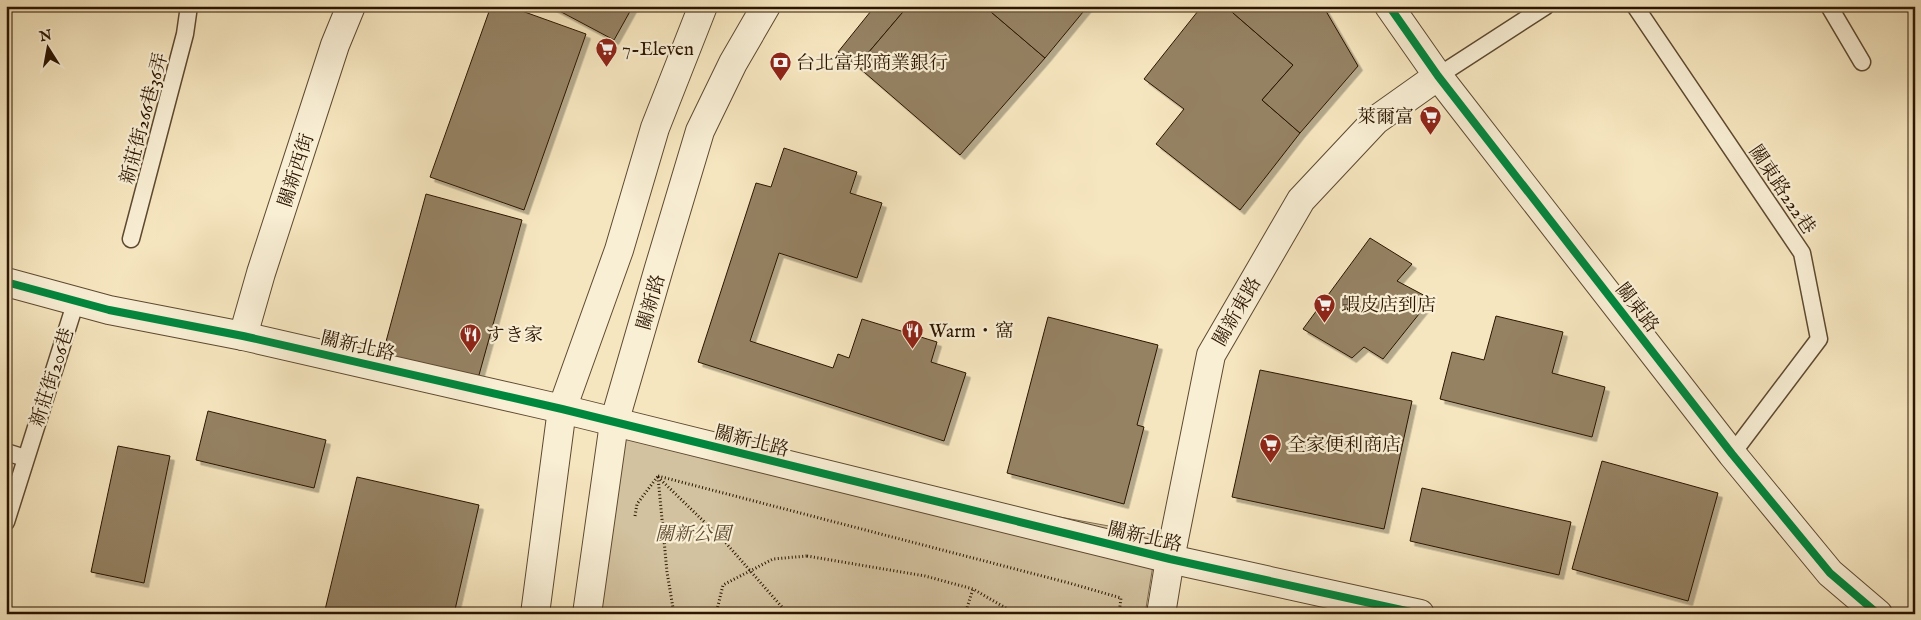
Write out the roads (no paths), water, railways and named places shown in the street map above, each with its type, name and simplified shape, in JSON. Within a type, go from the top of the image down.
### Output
[{"type":"street","name":"關新西街","points":[[243,336],[261,273],[335,45],[351,6]]},
{"type":"street","points":[[535,614],[562,409],[619,250],[655,128],[703,6]]},
{"type":"street","name":"關新路","points":[[587,614],[614,423],[700,131],[734,63],[766,6]]},
{"type":"street","name":"關東路","points":[[1389,6],[1438,76],[1732,454],[1830,572],[1878,614]]},
{"type":"street","name":"關新東路","points":[[1161,614],[1170,559],[1211,355],[1301,200],[1376,120],[1438,76]]},
{"type":"street","points":[[6,282],[76,301]]},
{"type":"street","name":"關新北路","points":[[76,301],[109,310],[243,336],[562,409],[1170,559],[1420,614]]},
{"type":"lane","name":"新莊街266巷36弄","points":[[131,239],[185,34],[188,6]]},
{"type":"lane","points":[[1438,76],[1546,6]]},
{"type":"lane","name":"關東路222巷","points":[[1635,6],[1802,253],[1819,340],[1732,454]]},
{"type":"lane","points":[[1829,6],[1862,62]]},
{"type":"lane","name":"新莊街206巷","points":[[6,522],[76,301]]},
{"type":"lane","points":[[6,452],[25,458]]},
{"type":"place","name":"7-Eleven","points":[[606,67]]},
{"type":"place","name":"台北富邦商業銀行","points":[[780,81]]},
{"type":"place","name":"萊爾富","points":[[1430,135]]},
{"type":"place","name":"蝦皮店到店","points":[[1325,323]]},
{"type":"place","name":"Warm・窩","points":[[913,349]]},
{"type":"place","name":"すき家","points":[[470,353]]},
{"type":"place","name":"全家便利商店","points":[[1271,463]]},
{"type":"park label","name":"關新公園","points":[[693,533]]}]
